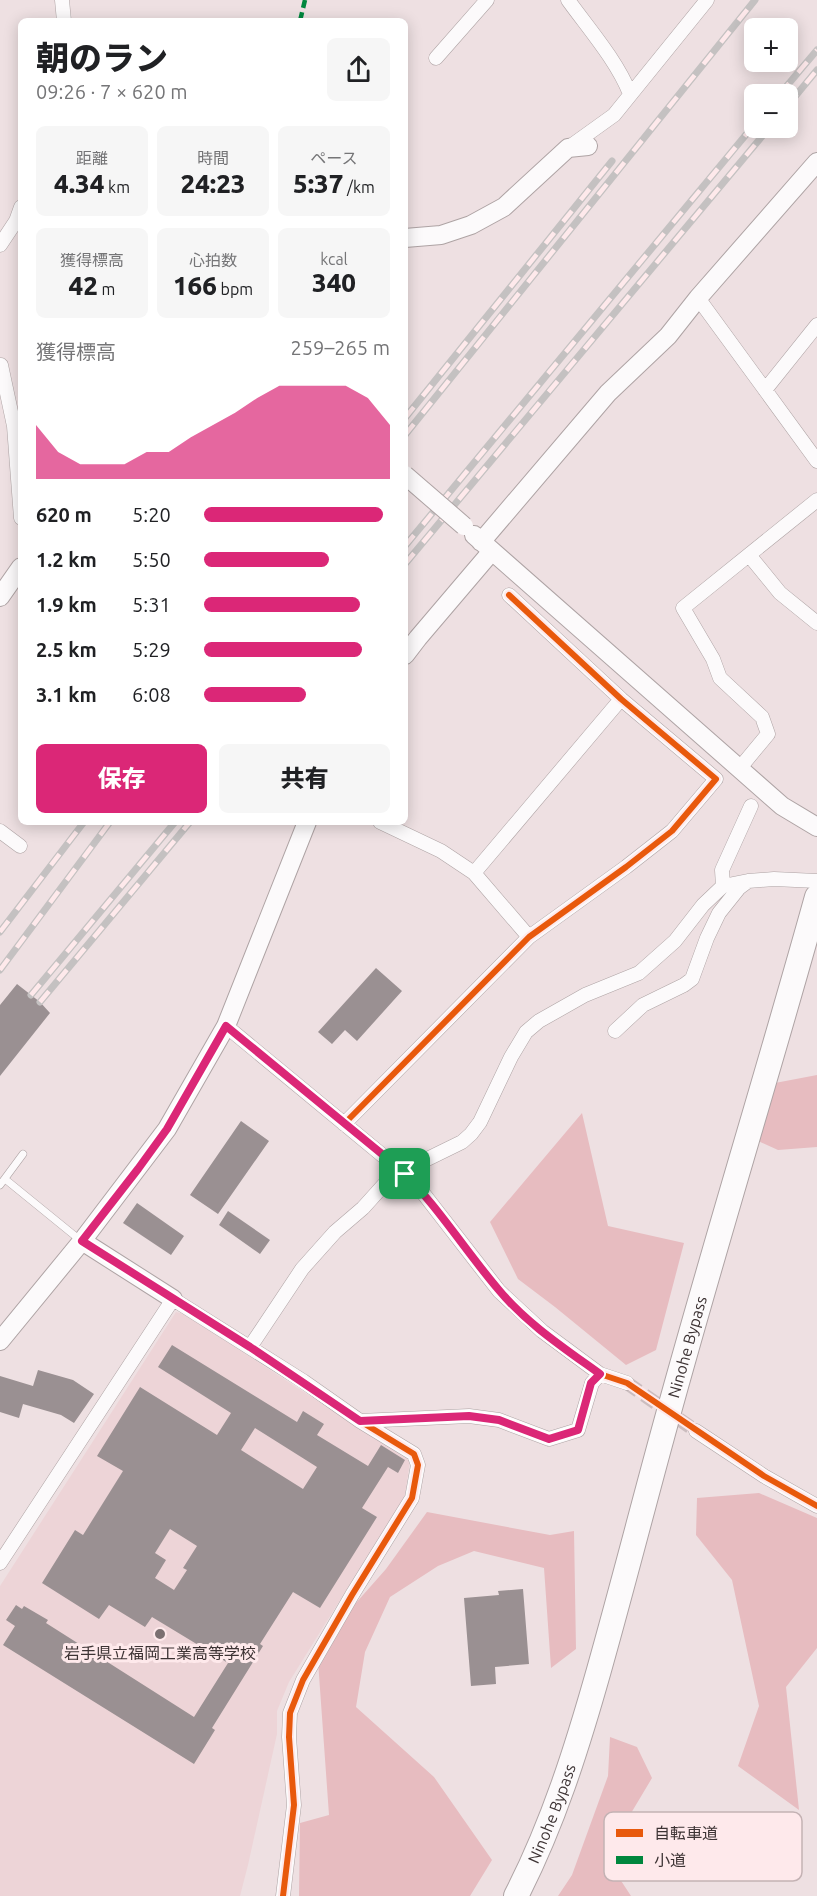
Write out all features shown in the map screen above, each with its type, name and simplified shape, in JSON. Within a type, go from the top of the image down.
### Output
[{"type":"highway","name":"Ninohe Bypass","points":[[516,1896],[557,1806],[580,1737],[662,1436],[817,897]]},
{"type":"street","points":[[62,0],[64,18]]},
{"type":"street","points":[[436,58],[487,0]]},
{"type":"street","points":[[568,0],[626,82],[630,94]]},
{"type":"street","points":[[408,238],[441,235],[471,225],[504,207],[568,147],[614,115],[707,0]]},
{"type":"street","points":[[568,147],[588,146]]},
{"type":"street","points":[[408,651],[487,546],[608,393],[668,336],[698,298],[817,162]]},
{"type":"street","points":[[0,245],[18,218]]},
{"type":"street","points":[[698,298],[817,460]]},
{"type":"street","points":[[765,390],[817,325]]},
{"type":"street","points":[[1,365],[14,426],[18,479]]},
{"type":"street","points":[[408,477],[782,806],[817,827]]},
{"type":"street","points":[[740,769],[768,734],[762,717],[720,678],[712,659],[683,608],[817,500]]},
{"type":"street","points":[[749,555],[780,592],[817,623]]},
{"type":"street","points":[[0,597],[18,571]]},
{"type":"street","points":[[344,1124],[529,937],[672,831],[716,779],[621,699],[509,595]]},
{"type":"street","points":[[474,873],[621,699]]},
{"type":"street","points":[[723,886],[722,870],[750,807]]},
{"type":"street","points":[[0,1341],[82,1241],[167,1129],[226,1026],[306,825]]},
{"type":"street","points":[[386,825],[441,851],[474,873],[529,937]]},
{"type":"street","points":[[0,831],[20,846]]},
{"type":"street","points":[[250,1347],[302,1269],[335,1232],[402,1171],[462,1142],[471,1134],[480,1122],[511,1057],[526,1032],[539,1021],[585,995],[639,973],[675,941],[703,905],[723,886],[774,879],[817,881]]},
{"type":"street","points":[[615,1031],[643,1005],[692,979],[719,913],[739,888],[748,881]]},
{"type":"street","points":[[226,1026],[402,1171],[423,1193],[499,1291],[542,1331],[600,1374],[627,1383]]},
{"type":"street","points":[[82,1241],[414,1454],[418,1466],[412,1498],[303,1680],[290,1713],[289,1737],[294,1805],[283,1896]]},
{"type":"street","points":[[0,1563],[173,1299]]},
{"type":"street","points":[[360,1421],[469,1416],[499,1420],[549,1439],[578,1430],[591,1383],[600,1374]]},
{"type":"street","points":[[696,1431],[764,1476],[817,1506]]},
{"type":"lane","points":[[23,1154],[2,1182],[82,1241]]},
{"type":"shaded area","points":[[817,1075],[817,1147],[778,1150],[756,1140],[775,1083]]},
{"type":"shaded area","points":[[582,1113],[608,1226],[684,1243],[656,1350],[626,1365],[518,1279],[490,1222]]},
{"type":"shaded area","name":"岩手県立福岡工業高等学校","points":[[176,1312],[184,1314],[410,1461],[405,1496],[289,1682],[277,1711],[277,1734],[240,1896],[0,1896],[0,1586]]},
{"type":"shaded area","points":[[759,1493],[817,1518],[817,1648],[786,1687],[799,1810],[738,1766],[759,1706],[732,1580],[696,1535],[697,1498]]},
{"type":"shaded area","points":[[427,1512],[550,1535],[574,1531],[576,1649],[551,1668],[544,1568],[474,1551],[438,1566],[390,1597],[365,1652],[356,1707],[434,1777],[492,1860],[470,1896],[299,1896],[300,1823],[329,1815],[317,1647],[386,1569]]},
{"type":"shaded area","points":[[610,1737],[637,1747],[652,1778],[632,1812],[604,1812],[604,1881],[621,1881],[631,1896],[558,1896],[572,1875],[608,1776]]},
{"type":"building","points":[[376,968],[402,991],[357,1041],[345,1030],[332,1044],[318,1032]]},
{"type":"building","points":[[17,984],[50,1013],[0,1076],[0,1005]]},
{"type":"building","points":[[241,1121],[269,1141],[218,1214],[190,1195]]},
{"type":"building","points":[[137,1203],[184,1236],[171,1255],[123,1223]]},
{"type":"building","points":[[228,1211],[270,1240],[260,1254],[219,1225]]},
{"type":"building","points":[[172,1345],[297,1422],[303,1411],[324,1424],[317,1435],[368,1466],[381,1445],[405,1460],[398,1473],[388,1467],[362,1508],[377,1517],[320,1608],[293,1592],[260,1644],[263,1646],[212,1728],[215,1730],[194,1764],[3,1645],[15,1626],[6,1620],[16,1605],[22,1609],[24,1606],[48,1620],[46,1623],[194,1717],[228,1663],[152,1617],[145,1627],[109,1605],[99,1619],[42,1583],[75,1530],[83,1535],[123,1471],[97,1456],[140,1387],[217,1435],[231,1413],[158,1367]],"holes":[[[255,1428],[317,1467],[303,1489],[241,1450]],[[170,1529],[197,1546],[183,1568],[187,1570],[174,1590],[155,1578],[166,1560],[155,1553]]]},
{"type":"building","points":[[38,1370],[73,1380],[94,1394],[74,1423],[61,1415],[23,1404],[19,1418],[0,1412],[0,1376],[33,1386]]},
{"type":"building","points":[[523,1589],[529,1664],[495,1667],[496,1684],[471,1686],[464,1598],[499,1595],[498,1591]]},
{"type":"tunnel","points":[[627,1383],[696,1431]]},
{"type":"railway","points":[[408,431],[755,0]]},
{"type":"railway","points":[[788,84],[817,50]]},
{"type":"railway","points":[[798,93],[817,70]]},
{"type":"railway","points":[[408,542],[744,137]]},
{"type":"railway","points":[[408,560],[761,138]]},
{"type":"railway","points":[[408,414],[612,161]]},
{"type":"railway","points":[[0,932],[82,825]]},
{"type":"railway","points":[[0,970],[108,825]]},
{"type":"railway","points":[[31,995],[173,825]]},
{"type":"railway","points":[[40,1002],[188,825]]},
{"type":"marked path","points":[[301,18],[305,0]]},
{"type":"cycle path","points":[[344,1124],[529,937],[672,831],[716,779],[621,699],[509,595]]},
{"type":"cycle path","points":[[226,1026],[405,1174],[423,1193],[499,1291],[542,1331],[600,1374],[627,1383],[764,1476],[817,1506]]},
{"type":"cycle path","points":[[82,1241],[414,1454],[418,1465],[412,1498],[303,1680],[290,1713],[289,1737],[294,1805],[283,1896]]},
{"type":"place","name":"岩手県立福岡工業高等学校","points":[[160,1634]]},
{"type":"route","points":[[226,1026],[405,1174],[423,1193],[499,1291],[542,1331],[600,1374],[591,1383],[578,1430],[549,1439],[499,1420],[469,1416],[360,1421],[303,1381],[82,1241],[167,1129],[226,1026]]}]
